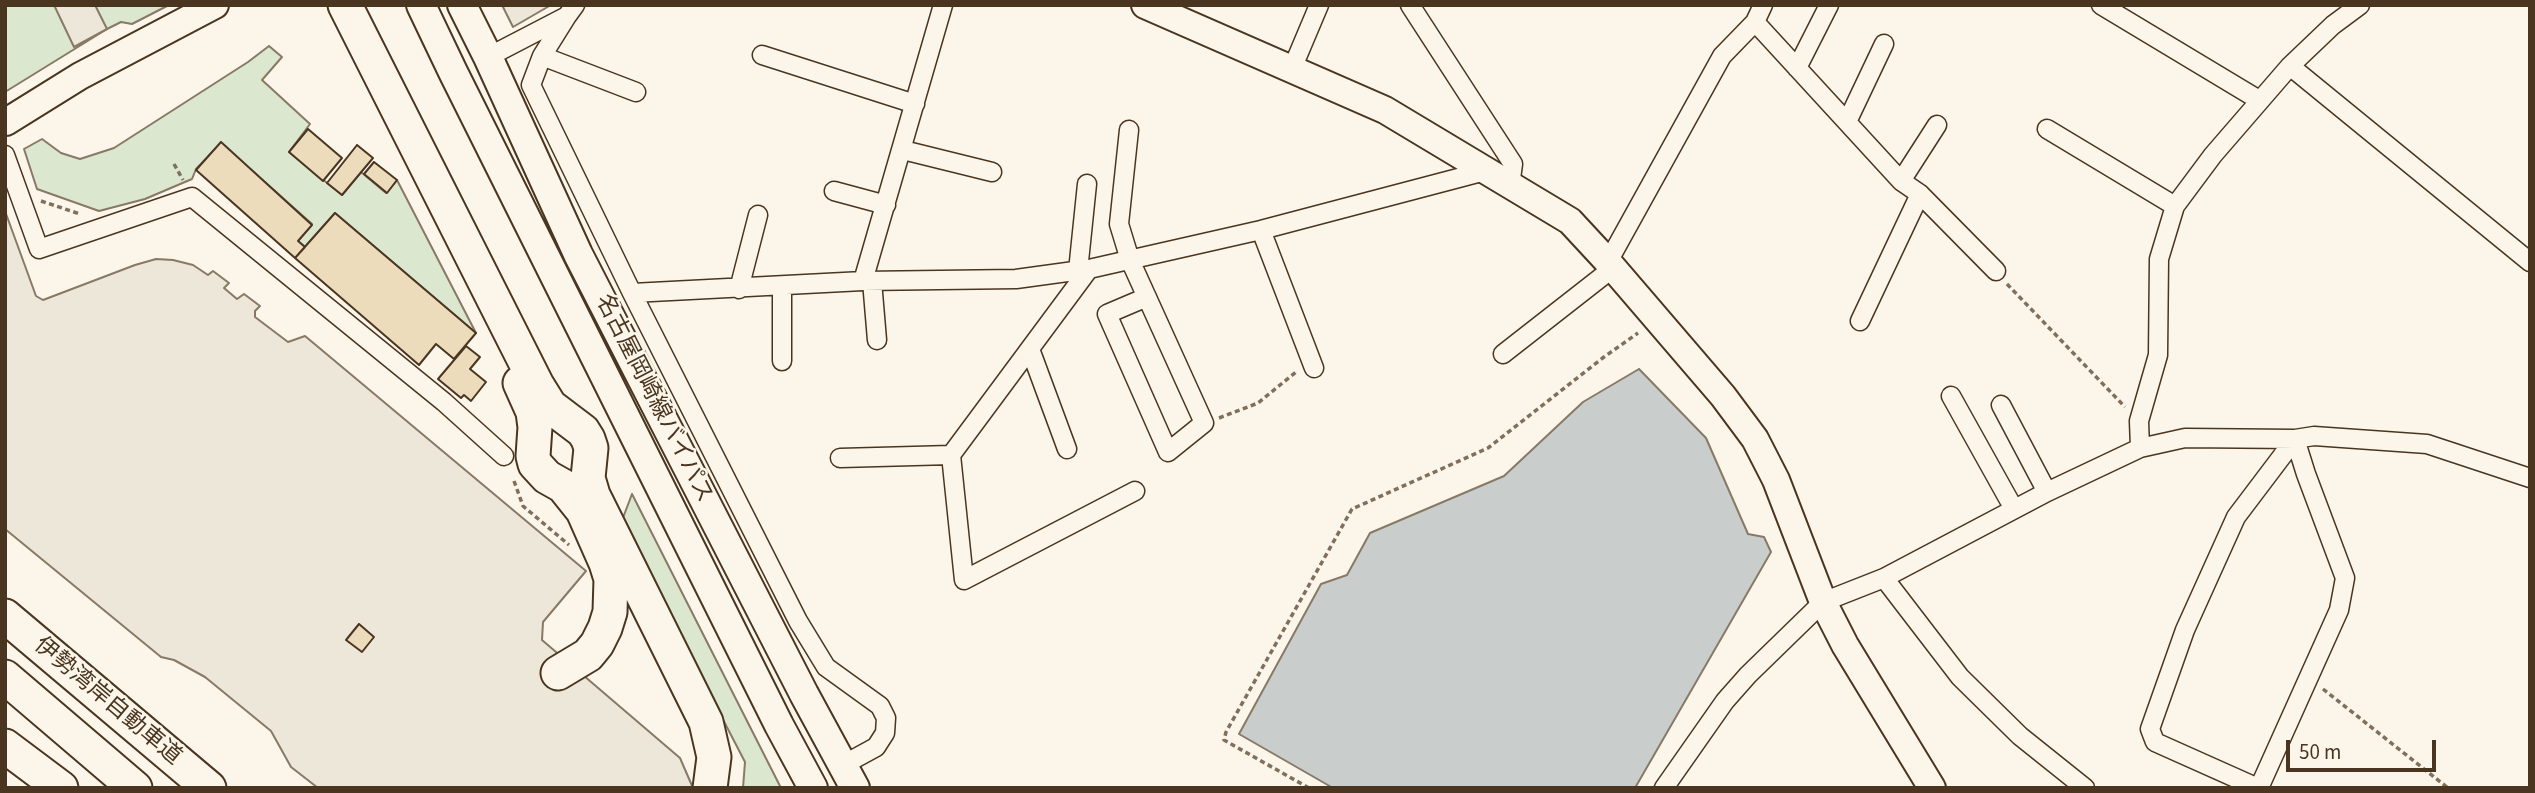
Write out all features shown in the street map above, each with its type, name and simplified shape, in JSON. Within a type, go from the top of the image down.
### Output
[{"type":"highway","points":[[337,9],[528,399],[536,427],[533,456],[536,464],[547,477],[564,486],[572,495],[583,511],[606,563],[612,596],[605,628],[588,655],[558,673]]},
{"type":"highway","points":[[337,9],[537,385],[550,406],[583,431],[588,439],[591,448],[588,478],[593,495],[706,722],[713,757],[710,788]]},
{"type":"highway","name":"伊勢湾岸自動車道","points":[[5,616],[209,788]]},
{"type":"highway","name":"伊勢湾岸自動車道","points":[[5,677],[135,788]]},
{"type":"highway","points":[[5,746],[61,788]]},
{"type":"main road","name":"名古屋岡崎線バイパス","points":[[421,5],[760,688],[813,788]]},
{"type":"main road","name":"名古屋岡崎線バイパス","points":[[462,5],[578,254],[849,776]]},
{"type":"street","points":[[6,122],[79,76],[215,5]]},
{"type":"street","points":[[877,340],[868,281],[886,205],[943,5]]},
{"type":"street","points":[[1145,5],[1385,110],[1570,221],[1723,396],[1755,439],[1776,480],[1823,603],[1852,657],[1932,788]]},
{"type":"street","points":[[1292,69],[1319,5]]},
{"type":"street","points":[[1410,5],[1513,164],[1510,186]]},
{"type":"street","points":[[1503,354],[1611,265],[1722,56],[1755,22],[1763,5]]},
{"type":"street","points":[[1797,68],[1829,5]]},
{"type":"street","points":[[2101,5],[2259,100]]},
{"type":"street","points":[[2140,448],[2139,421],[2158,355],[2159,259],[2175,206],[2213,155],[2290,66],[2333,25],[2360,5]]},
{"type":"street","points":[[488,57],[571,10]]},
{"type":"street","points":[[571,10],[542,56],[531,85],[632,293],[798,621],[826,667],[880,706],[886,718],[885,733],[849,776]]},
{"type":"street","points":[[1755,22],[1901,181],[1920,194],[1996,271]]},
{"type":"street","points":[[1847,122],[1884,44]]},
{"type":"street","points":[[762,55],[915,104]]},
{"type":"street","points":[[542,56],[636,92]]},
{"type":"street","points":[[2290,66],[2530,262]]},
{"type":"street","points":[[1901,181],[1937,125]]},
{"type":"street","points":[[2047,129],[2175,206]]},
{"type":"street","points":[[1129,130],[1119,224],[1130,260],[1204,423],[1168,452],[1107,314],[1147,297]]},
{"type":"street","points":[[902,149],[992,172]]},
{"type":"street","points":[[5,155],[39,248],[192,197],[444,402],[504,456]]},
{"type":"street","points":[[632,293],[868,281],[1016,279],[1083,270],[1261,230],[1485,171]]},
{"type":"street","points":[[1087,184],[1083,270],[1030,349],[951,455],[964,580],[1135,491]]},
{"type":"street","points":[[834,191],[886,205]]},
{"type":"street","points":[[1860,321],[1920,194]]},
{"type":"street","points":[[739,289],[758,215]]},
{"type":"street","points":[[1261,230],[1313,364]]},
{"type":"street","points":[[782,287],[782,361]]},
{"type":"street","points":[[1030,349],[1068,449]]},
{"type":"street","points":[[1951,396],[2014,509]]},
{"type":"street","points":[[2001,405],[2047,492]]},
{"type":"street","points":[[1664,788],[1725,701],[1748,675],[1823,603],[1884,578],[2047,492],[2140,448],[2185,438],[2295,439],[2314,436],[2427,444],[2530,478]]},
{"type":"street","points":[[2295,439],[2344,578],[2339,610],[2258,788],[2155,742],[2150,729],[2185,629],[2236,517],[2295,439]]},
{"type":"street","points":[[840,458],[951,455]]},
{"type":"street","points":[[1884,578],[1960,677],[2020,736],[2085,788]]},
{"type":"path","points":[[19,193],[110,225]]},
{"type":"path","points":[[1996,271],[2139,421]]},
{"type":"path","points":[[1309,788],[1224,740],[1226,732],[1352,509],[1488,448],[1604,357],[1657,320]]},
{"type":"path","points":[[1204,423],[1258,403],[1313,364]]},
{"type":"path","points":[[504,456],[523,506],[570,547]]},
{"type":"path","points":[[2309,678],[2448,788]]},
{"type":"green space","points":[[5,5],[169,5],[132,24],[121,22],[107,29],[5,92]]},
{"type":"green space","points":[[269,46],[282,57],[262,80],[310,124],[289,152],[342,195],[361,172],[386,193],[397,180],[476,333],[335,213],[305,247],[298,241],[312,224],[221,143],[196,169],[192,179],[145,199],[99,211],[37,189],[24,149],[42,139],[61,153],[80,159],[114,148]]},
{"type":"green space","points":[[632,494],[781,788],[743,788],[745,762],[621,523]]},
{"type":"shaded area","points":[[54,5],[95,5],[107,29],[74,47]]},
{"type":"shaded area","points":[[502,5],[551,5],[513,27]]},
{"type":"shaded area","points":[[5,211],[36,296],[43,300],[156,259],[193,265],[208,275],[213,271],[229,283],[224,288],[237,299],[244,294],[260,306],[255,311],[255,317],[288,342],[305,336],[586,571],[543,622],[542,640],[680,758],[693,788],[318,788],[291,767],[271,731],[205,677],[174,660],[161,657],[5,529]]},
{"type":"shaded area","points":[[1639,369],[1706,438],[1748,534],[1764,537],[1771,552],[1635,788],[1333,788],[1239,734],[1321,584],[1347,575],[1370,533],[1504,476],[1583,402]]},
{"type":"building","points":[[308,129],[342,158],[323,181],[289,152]]},
{"type":"building","points":[[221,142],[312,225],[298,241],[305,247],[295,258],[196,170]]},
{"type":"building","points":[[357,145],[373,158],[342,195],[327,183]]},
{"type":"building","points":[[374,162],[397,180],[387,193],[364,174]]},
{"type":"building","points":[[335,213],[476,333],[454,359],[436,344],[419,365],[295,258]]},
{"type":"building","points":[[466,346],[480,357],[470,369],[486,382],[471,401],[464,395],[461,398],[438,379]]},
{"type":"building","points":[[359,624],[374,637],[362,652],[346,640]]}]
